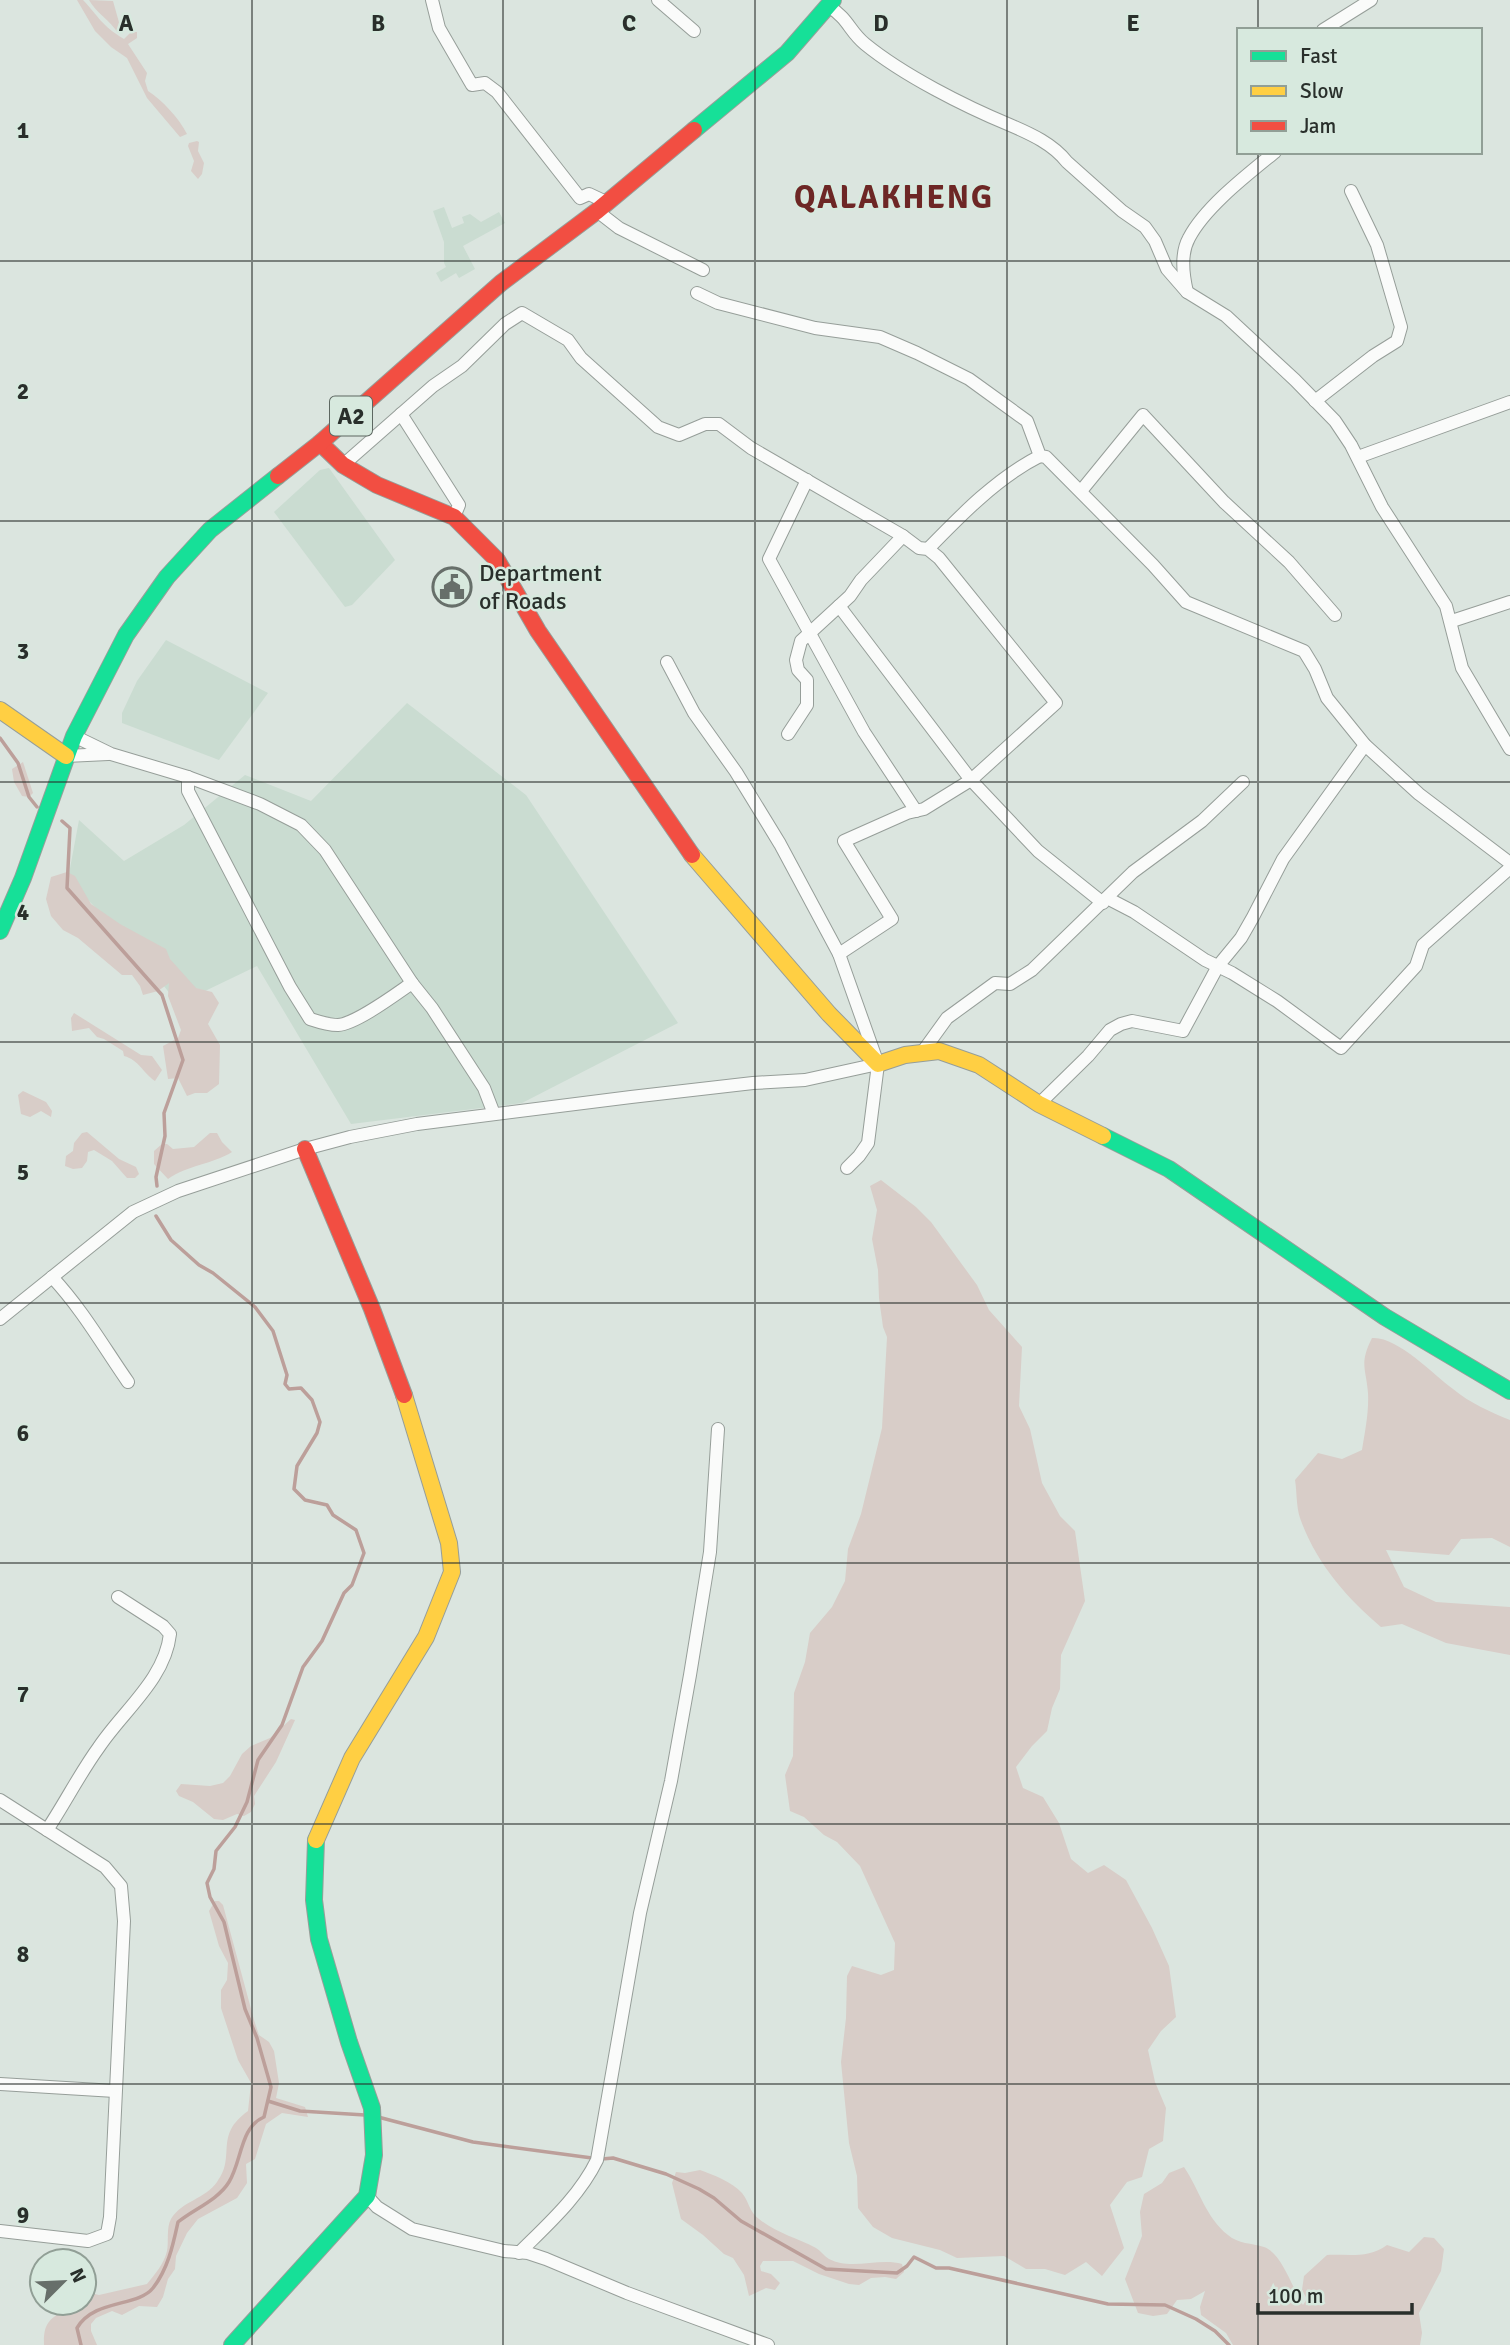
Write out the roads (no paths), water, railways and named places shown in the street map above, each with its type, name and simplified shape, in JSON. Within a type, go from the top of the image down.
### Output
[{"type":"street","points":[[432,0],[439,29],[472,85],[485,83],[497,92],[580,198],[589,194],[619,228],[703,270]]},
{"type":"street","points":[[658,0],[694,31]]},
{"type":"street","points":[[1326,28],[1371,0]]},
{"type":"street","points":[[830,3],[848,22],[855,36],[867,46],[987,115],[1031,134],[1060,153],[1122,211],[1145,227],[1155,241],[1167,269],[1187,292],[1226,316],[1335,421],[1358,457],[1382,507],[1446,606],[1462,668],[1510,748]]},
{"type":"street","name":"A2","points":[[0,931],[23,878],[74,736],[126,635],[167,577],[210,530],[320,443],[501,283],[602,207],[787,53],[830,3]]},
{"type":"street","points":[[1187,292],[1183,258],[1188,239],[1241,180],[1273,154]]},
{"type":"street","points":[[1315,401],[1397,341],[1401,327],[1377,245],[1351,191]]},
{"type":"street","points":[[697,293],[718,303],[814,328],[880,337],[917,353],[969,379],[1027,421],[1040,456]]},
{"type":"street","points":[[343,465],[522,313],[568,340],[581,358],[658,427],[679,435],[705,424],[719,424],[751,448],[903,536],[919,548],[928,549],[958,580],[1056,703],[971,780],[924,809],[906,813],[844,841],[892,919],[839,954]]},
{"type":"street","points":[[1358,457],[1510,402]]},
{"type":"street","points":[[401,414],[458,505],[454,517]]},
{"type":"street","points":[[1081,491],[1143,415],[1224,502],[1289,562],[1335,615]]},
{"type":"street","points":[[320,443],[343,465],[377,485],[454,517],[497,560],[538,631],[696,861],[829,1014],[878,1065]]},
{"type":"street","points":[[839,606],[971,780],[1038,850],[1105,900],[1134,912],[1277,1001],[1341,1048],[1416,966],[1423,946],[1510,866],[1419,794],[1365,744],[1327,698],[1304,651],[1186,602],[1081,491],[1045,457],[1040,456],[1025,463],[990,490],[928,549]]},
{"type":"street","points":[[807,480],[769,559],[864,732],[916,811]]},
{"type":"street","points":[[788,734],[807,705],[807,680],[798,670],[796,660],[802,641],[839,606],[903,536]]},
{"type":"street","points":[[1452,621],[1510,602]]},
{"type":"street","points":[[667,662],[694,713],[737,772],[780,844],[839,954],[878,1065],[868,1143],[846,1168]]},
{"type":"street","points":[[0,710],[66,756],[111,754]]},
{"type":"street","points":[[38,736],[74,736],[111,754],[188,776],[260,804],[301,825],[325,850],[412,983],[432,1008],[485,1088],[494,1114]]},
{"type":"street","points":[[1039,1104],[1088,1056],[1110,1030],[1121,1024],[1132,1021],[1183,1031],[1219,966],[1241,938],[1283,859],[1365,744]]},
{"type":"street","points":[[188,776],[188,791],[278,965],[310,1020],[342,1025],[373,1009],[412,983]]},
{"type":"street","points":[[921,1054],[947,1018],[995,983],[1010,984],[1032,970],[1133,872],[1202,821],[1243,782]]},
{"type":"street","points":[[0,1319],[133,1212],[178,1191],[305,1149],[417,1124],[740,1085],[805,1080],[878,1065],[905,1055],[939,1051],[979,1065],[1039,1104],[1170,1169],[1385,1317],[1510,1391]]},
{"type":"street","points":[[232,2345],[367,2196],[374,2155],[372,2108],[349,2042],[319,1938],[314,1900],[316,1836],[352,1758],[426,1637],[452,1572],[449,1543],[406,1401],[372,1309],[305,1149]]},
{"type":"street","points":[[52,1277],[97,1332],[108,1354],[128,1382]]},
{"type":"street","points":[[519,2253],[555,2218],[590,2175],[597,2161],[640,1913],[671,1782],[690,1675],[710,1552],[718,1429]]},
{"type":"street","points":[[47,1830],[99,1747],[162,1664],[169,1644],[170,1634],[163,1626],[118,1597]]},
{"type":"street","points":[[0,1800],[104,1867],[121,1886],[124,1921],[107,2234],[88,2241],[0,2231]]},
{"type":"street","points":[[0,2084],[115,2091]]},
{"type":"street","points":[[367,2196],[377,2207],[412,2229],[546,2259],[627,2293],[768,2345]]},
{"type":"waterway","points":[[0,738],[18,763],[29,797],[37,807]]},
{"type":"waterway","points":[[62,821],[70,828],[67,888],[162,995],[183,1060],[164,1113],[165,1136],[156,1177],[157,1186]]},
{"type":"waterway","points":[[81,2345],[77,2328],[85,2319],[94,2312],[137,2298],[153,2288],[166,2265],[178,2222],[212,2199],[229,2182],[250,2128],[264,2117],[271,2087],[257,2038],[245,2009],[224,1922],[210,1897],[207,1883],[214,1869],[216,1851],[235,1827],[247,1802],[258,1760],[282,1725],[303,1667],[322,1641],[344,1593],[352,1585],[364,1553],[356,1530],[333,1515],[327,1505],[305,1500],[294,1489],[297,1466],[317,1433],[320,1422],[312,1400],[301,1388],[289,1389],[285,1384],[287,1375],[273,1331],[255,1307],[171,1240],[156,1216]]},
{"type":"waterway","points":[[268,2101],[300,2111],[365,2115]]},
{"type":"waterway","points":[[378,2117],[473,2142],[592,2158]]},
{"type":"waterway","points":[[602,2159],[613,2158],[666,2174],[699,2189],[741,2221],[826,2269],[897,2273],[914,2257],[936,2268],[949,2268],[1108,2304],[1165,2305],[1196,2319],[1215,2331],[1229,2345]]},
{"type":"place","name":"Department of Roads","points":[[452,587]]},
{"type":"district","name":"QALAKHENG","points":[[894,197]]}]
